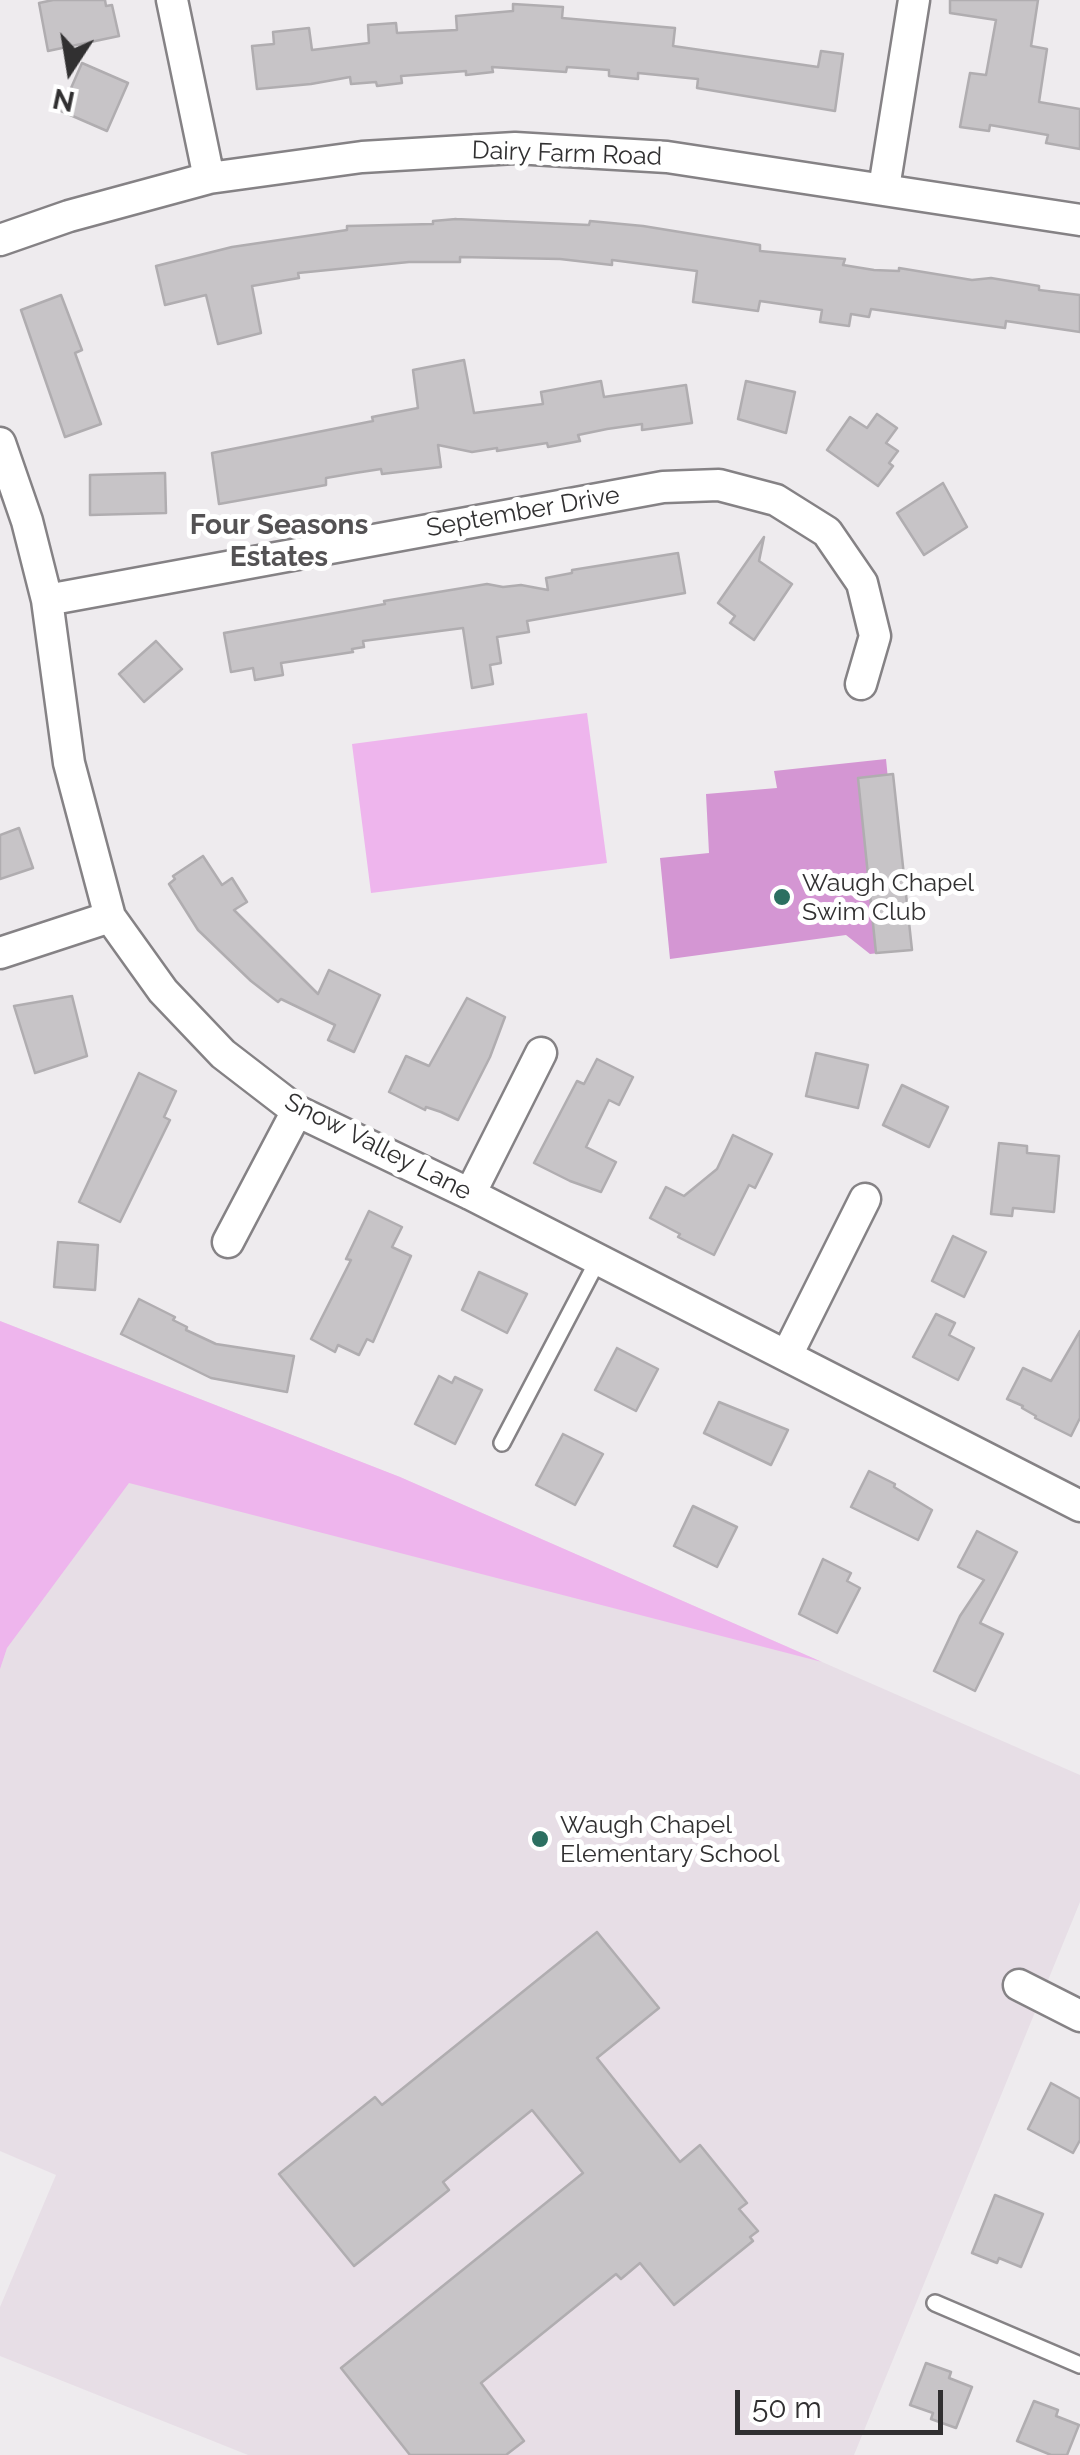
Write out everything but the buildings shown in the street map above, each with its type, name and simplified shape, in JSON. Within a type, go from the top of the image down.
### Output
[{"type":"street","points":[[172,0],[209,178]]},
{"type":"street","points":[[884,188],[914,0]]},
{"type":"street","name":"Dairy Farm Road","points":[[0,240],[69,216],[209,178],[362,157],[515,148],[667,156],[1080,220]]},
{"type":"street","name":"Snow Valley Lane","points":[[0,443],[28,521],[47,600],[69,763],[110,918],[164,991],[224,1054],[297,1111],[470,1194],[1080,1506]]},
{"type":"street","name":"September Drive","points":[[47,600],[644,491],[719,485],[776,500],[827,532],[862,583],[875,636],[861,684]]},
{"type":"street","points":[[0,953],[110,918]]},
{"type":"street","points":[[470,1194],[541,1053]]},
{"type":"street","points":[[228,1242],[297,1111]]},
{"type":"street","points":[[787,1356],[865,1199]]},
{"type":"street","points":[[1019,1985],[1080,2016]]},
{"type":"lane","points":[[502,1443],[598,1260]]},
{"type":"lane","points":[[935,2303],[1080,2365]]},
{"type":"shaded area","points":[[587,713],[607,863],[371,893],[352,744]]},
{"type":"shaded area","name":"Waugh Chapel Swim Club","points":[[886,759],[905,950],[870,954],[846,935],[670,959],[660,858],[709,853],[706,794],[777,788],[774,771]]},
{"type":"shaded area","name":"Waugh Chapel Elementary School","points":[[0,1321],[400,1477],[1080,1775],[1080,1902],[854,2455],[248,2455],[0,2356],[0,2307],[56,2175],[0,2151]]},
{"type":"shaded area","points":[[0,1321],[400,1477],[822,1662],[129,1483],[7,1648],[0,1669]]},
{"type":"place","name":"Waugh Chapel Swim Club","points":[[782,897]]},
{"type":"place","name":"Waugh Chapel Elementary School","points":[[540,1839]]},
{"type":"district","name":"Four Seasons Estates","points":[[279,542]]}]
